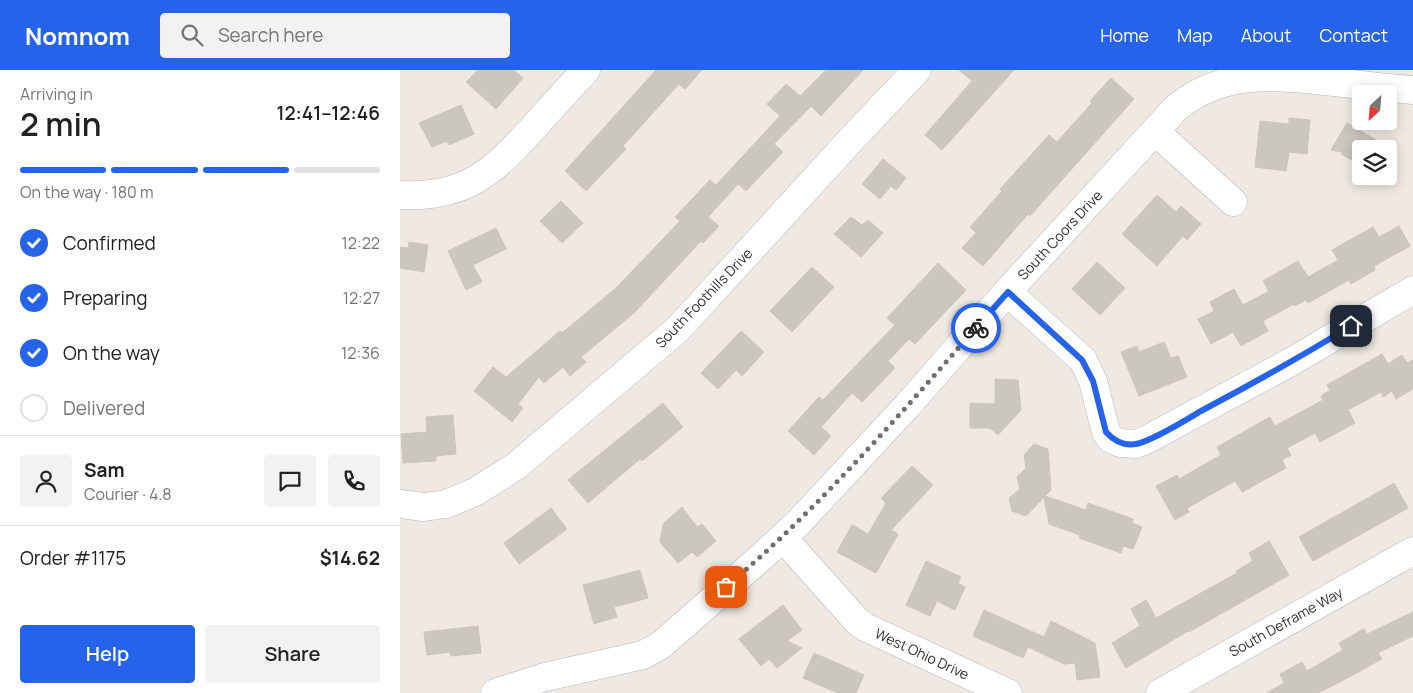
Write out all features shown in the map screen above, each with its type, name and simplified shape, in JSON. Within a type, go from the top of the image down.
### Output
[{"type":"street","points":[[400,195],[448,191],[482,177],[506,157],[586,70]]},
{"type":"street","name":"South Foothills Drive","points":[[400,504],[437,507],[475,492],[504,475],[663,342],[917,70]]},
{"type":"street","name":"South Coors Drive","points":[[495,693],[544,677],[653,650],[783,538],[907,406],[1176,108],[1186,100],[1211,88],[1243,79],[1279,76],[1413,90]]},
{"type":"street","points":[[1156,132],[1233,202]]},
{"type":"street","points":[[1008,292],[1082,360],[1093,381],[1106,432],[1112,438],[1127,444],[1136,444],[1190,418],[1289,363],[1413,290]]},
{"type":"street","name":"West Ohio Drive","points":[[783,538],[865,627],[876,634],[1008,693]]},
{"type":"street","name":"South Deframe Way","points":[[1160,693],[1413,551]]},
{"type":"building","points":[[478,70],[514,70],[523,78],[496,109],[466,82]]},
{"type":"building","points":[[656,70],[702,70],[685,89],[679,84],[623,146],[626,149],[586,191],[565,171]]},
{"type":"building","points":[[826,70],[863,70],[821,116],[811,106],[774,144],[783,152],[746,191],[738,184],[708,217],[719,226],[703,243],[701,241],[635,312],[581,357],[586,362],[570,376],[563,367],[544,383],[539,377],[518,404],[523,408],[512,422],[474,391],[493,367],[506,377],[560,331],[562,333],[616,288],[680,221],[675,217],[710,180],[716,185],[780,116],[767,104],[786,84],[800,96]]},
{"type":"building","points":[[959,70],[1014,70],[942,150],[925,135],[972,81]]},
{"type":"building","points":[[1111,78],[1134,99],[983,266],[962,248],[976,233],[970,227],[1002,191],[1000,189],[1049,135],[1057,142],[1092,103],[1090,101]]},
{"type":"building","points":[[461,105],[474,134],[449,145],[447,141],[432,147],[419,123]]},
{"type":"building","points":[[1289,118],[1310,120],[1307,154],[1289,152],[1286,171],[1255,167],[1260,121],[1289,124]]},
{"type":"building","points":[[1347,123],[1352,126],[1352,130],[1359,130],[1376,140],[1352,140],[1352,160],[1341,154],[1342,152],[1331,150]]},
{"type":"building","points":[[883,159],[906,178],[896,190],[891,186],[880,199],[862,184]]},
{"type":"building","points":[[1157,195],[1176,212],[1181,206],[1201,224],[1187,240],[1183,236],[1157,266],[1122,234]]},
{"type":"building","points":[[561,201],[583,223],[562,243],[540,221]]},
{"type":"building","points":[[851,217],[862,225],[868,220],[883,233],[861,257],[834,234]]},
{"type":"building","points":[[1399,226],[1410,246],[1374,266],[1375,270],[1351,284],[1349,280],[1308,303],[1306,300],[1295,306],[1294,304],[1263,321],[1268,331],[1241,346],[1233,332],[1211,344],[1198,319],[1214,311],[1210,302],[1234,289],[1243,305],[1269,291],[1263,281],[1298,261],[1308,277],[1338,260],[1332,250],[1373,227],[1379,237]]},
{"type":"building","points":[[496,228],[506,249],[473,265],[482,282],[466,290],[448,251]]},
{"type":"building","points":[[409,242],[428,245],[424,272],[400,268],[400,247],[408,248]]},
{"type":"building","points":[[1097,262],[1125,288],[1100,315],[1072,289]]},
{"type":"building","points":[[938,263],[966,290],[915,344],[909,339],[888,361],[895,368],[862,402],[852,393],[821,427],[831,436],[814,455],[788,431],[819,397],[823,400],[895,325],[887,318]]},
{"type":"building","points":[[812,267],[834,287],[792,332],[770,311]]},
{"type":"building","points":[[741,331],[764,352],[742,376],[736,370],[718,389],[701,373]]},
{"type":"building","points":[[1164,342],[1171,358],[1178,356],[1187,377],[1139,396],[1121,352],[1137,346],[1139,352]]},
{"type":"building","points":[[1382,354],[1388,364],[1402,355],[1407,363],[1413,360],[1413,389],[1396,399],[1392,391],[1383,397],[1381,392],[1348,410],[1355,423],[1320,442],[1315,433],[1287,448],[1291,455],[1282,460],[1286,468],[1242,492],[1235,481],[1187,508],[1189,512],[1175,520],[1156,486],[1177,475],[1179,479],[1221,455],[1217,447],[1270,417],[1275,426],[1323,400],[1321,396],[1330,390],[1327,385]]},
{"type":"building","points":[[995,379],[1018,380],[1021,410],[998,435],[990,428],[970,428],[970,403],[995,404]]},
{"type":"building","points":[[663,403],[683,427],[642,461],[640,459],[588,503],[568,480]]},
{"type":"building","points":[[453,415],[456,454],[436,456],[436,461],[403,463],[401,434],[427,432],[426,417]]},
{"type":"building","points":[[1034,444],[1048,449],[1051,490],[1045,496],[1086,510],[1088,503],[1133,519],[1132,523],[1142,527],[1133,549],[1123,546],[1121,553],[1079,538],[1080,535],[1049,524],[1044,497],[1026,516],[1012,511],[1009,498],[1020,489],[1017,477],[1026,468],[1024,455]]},
{"type":"building","points":[[912,466],[933,485],[891,530],[898,534],[876,573],[837,552],[852,525],[868,534],[886,503],[881,498]]},
{"type":"building","points":[[1394,483],[1408,508],[1313,561],[1299,537]]},
{"type":"building","points":[[682,507],[697,527],[702,524],[716,541],[697,557],[692,552],[678,563],[660,542],[663,524]]},
{"type":"building","points":[[551,508],[567,529],[519,564],[504,543]]},
{"type":"building","points":[[1269,541],[1289,575],[1126,668],[1112,643],[1140,626],[1131,609],[1146,600],[1156,618],[1237,573],[1236,571],[1253,561],[1249,553]]},
{"type":"building","points":[[926,561],[961,577],[958,583],[965,587],[955,610],[937,601],[930,616],[906,605]]},
{"type":"building","points":[[640,570],[648,598],[614,607],[617,617],[594,624],[583,585]]},
{"type":"building","points":[[783,605],[802,630],[787,641],[802,648],[777,668],[769,659],[761,666],[739,639]]},
{"type":"building","points":[[984,610],[1044,637],[1051,621],[1095,643],[1100,677],[1077,680],[1075,663],[1064,664],[1028,647],[1023,658],[973,636]]},
{"type":"building","points":[[1413,612],[1413,636],[1378,653],[1382,659],[1318,693],[1267,693],[1284,683],[1280,674],[1302,662],[1307,671],[1343,650],[1339,643],[1364,629],[1367,634]]},
{"type":"building","points":[[478,626],[481,653],[451,656],[450,652],[427,655],[424,632]]},
{"type":"building","points":[[814,653],[864,675],[856,693],[838,693],[803,678]]},
{"type":"way so far","points":[[726,587],[799,522],[907,406],[976,328]]},
{"type":"route","points":[[976,328],[1008,292],[1076,353],[1087,367],[1097,394],[1106,432],[1120,443],[1136,444],[1190,418],[1351,326]]}]
